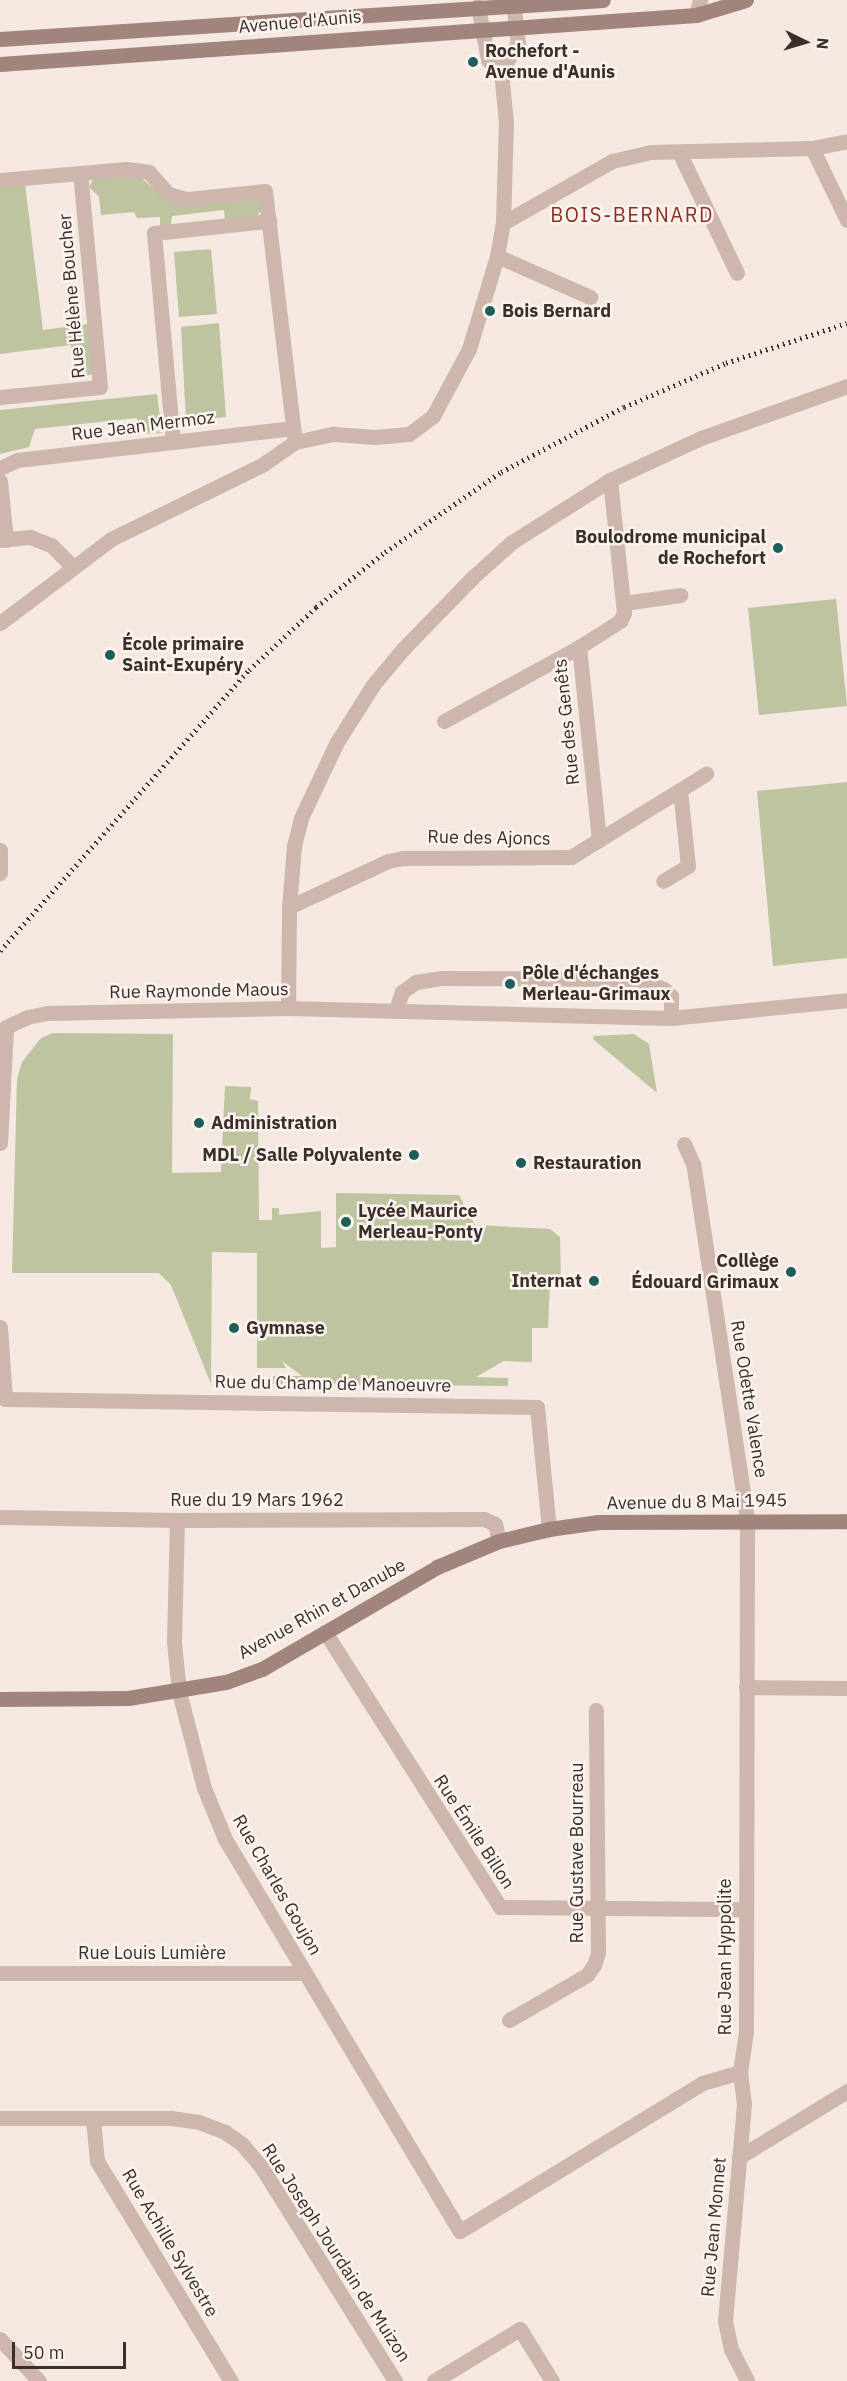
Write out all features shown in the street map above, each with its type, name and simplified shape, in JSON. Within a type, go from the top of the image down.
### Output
[{"type":"main road","name":"Avenue d'Aunis","points":[[0,39],[478,6],[603,0]]},
{"type":"main road","name":"Avenue d'Aunis","points":[[0,64],[516,28],[746,0]]},
{"type":"main road","name":"Avenue du 8 Mai 1945","points":[[549,1529],[599,1522],[747,1519],[847,1521]]},
{"type":"main road","name":"Avenue Rhin et Danube","points":[[0,1699],[128,1698],[179,1692],[262,1669],[437,1567],[499,1541],[549,1529]]},
{"type":"street","points":[[0,623],[111,539],[235,479],[294,435],[333,434],[375,437],[409,434],[433,416],[469,349],[497,256],[503,223],[506,123],[501,71],[518,43],[513,5]]},
{"type":"street","points":[[478,6],[480,30],[488,60],[501,71]]},
{"type":"street","points":[[503,223],[612,161],[651,152],[812,148],[847,141]]},
{"type":"street","points":[[812,148],[847,220]]},
{"type":"street","points":[[679,152],[737,273]]},
{"type":"street","points":[[0,180],[126,169],[149,172],[168,194],[187,198],[265,191],[294,435]]},
{"type":"street","name":"Rue Hélène Boucher","points":[[0,397],[100,387],[80,173]]},
{"type":"street","points":[[173,442],[154,233],[269,221]]},
{"type":"street","points":[[497,256],[590,297]]},
{"type":"street","points":[[288,1008],[289,906],[294,846],[301,818],[337,742],[373,685],[433,616],[512,542],[610,480],[701,438],[847,386]]},
{"type":"street","name":"Rue Jean Mermoz","points":[[0,468],[17,460],[173,442],[294,435]]},
{"type":"street","points":[[610,480],[624,603],[680,595]]},
{"type":"street","points":[[0,481],[3,540],[30,537],[51,545],[73,567]]},
{"type":"street","name":"Rue des Genêts","points":[[599,840],[579,647],[620,621],[624,603]]},
{"type":"street","points":[[444,721],[579,647]]},
{"type":"street","name":"Rue des Ajoncs","points":[[289,906],[388,861],[419,857],[564,859],[706,774]]},
{"type":"street","points":[[663,881],[688,866],[680,790]]},
{"type":"street","points":[[0,850],[0,873]]},
{"type":"street","points":[[396,1010],[402,992],[416,982],[441,978],[639,980],[664,988],[670,996],[671,1018]]},
{"type":"street","name":"Rue Raymonde Maous","points":[[3,1025],[48,1013],[288,1008],[671,1018],[847,1000]]},
{"type":"street","points":[[0,1143],[3,1025]]},
{"type":"street","name":"Rue Odette Valence","points":[[684,1144],[693,1164],[747,1519]]},
{"type":"street","name":"Rue du Champ de Manoeuvre","points":[[0,1327],[5,1399],[537,1407],[549,1529]]},
{"type":"street","name":"Rue du 19 Mars 1962","points":[[0,1516],[177,1521],[484,1519],[495,1524],[499,1541]]},
{"type":"street","name":"Rue Jean Hyppolite","points":[[740,2072],[746,2032],[747,1519]]},
{"type":"street","name":"Rue Charles Goujon","points":[[177,1521],[174,1642],[179,1692],[204,1788],[225,1839],[460,2231],[702,2083],[740,2072]]},
{"type":"street","name":"Rue Émile Billon","points":[[325,1632],[493,1901],[507,1909],[745,1910]]},
{"type":"street","points":[[746,1687],[847,1688]]},
{"type":"street","name":"Rue Gustave Bourreau","points":[[509,2020],[587,1975],[597,1953],[596,1710]]},
{"type":"street","name":"Rue Louis Lumière","points":[[0,1973],[304,1973]]},
{"type":"street","name":"Rue Jean Monnet","points":[[740,2072],[744,2104],[725,2322],[731,2349],[747,2381]]},
{"type":"street","points":[[739,2157],[847,2091]]},
{"type":"street","name":"Rue Joseph Jourdain de Muizon","points":[[0,2118],[171,2118],[199,2122],[225,2132],[242,2144],[262,2169],[395,2381]]},
{"type":"street","name":"Rue Achille Sylvestre","points":[[93,2119],[97,2161],[231,2381]]},
{"type":"street","points":[[434,2381],[520,2329],[552,2381]]},
{"type":"street","points":[[0,2339],[39,2381]]},
{"type":"green space","points":[[138,175],[166,199],[259,198],[261,211],[256,217],[225,221],[224,210],[172,216],[171,225],[160,227],[160,217],[137,218],[134,212],[101,215],[99,197],[89,187],[93,179]]},
{"type":"green space","points":[[25,184],[43,330],[88,324],[94,374],[76,378],[71,345],[0,354],[0,187]]},
{"type":"green space","points":[[211,249],[217,314],[179,317],[174,252]]},
{"type":"green space","points":[[219,323],[226,417],[186,421],[181,327]]},
{"type":"green space","points":[[157,394],[162,433],[138,434],[137,418],[35,429],[29,447],[0,454],[0,410]]},
{"type":"green space","points":[[836,599],[847,706],[759,715],[748,608]]},
{"type":"green space","points":[[847,782],[847,958],[773,966],[757,791]]},
{"type":"green space","points":[[53,1033],[173,1034],[172,1173],[221,1172],[225,1086],[251,1087],[250,1099],[258,1101],[259,1220],[272,1220],[272,1208],[279,1208],[279,1215],[321,1211],[321,1248],[336,1247],[336,1193],[459,1195],[475,1225],[550,1229],[560,1237],[561,1281],[550,1282],[548,1328],[532,1328],[532,1362],[504,1361],[476,1377],[508,1378],[508,1386],[273,1384],[273,1376],[302,1376],[282,1361],[286,1368],[257,1368],[257,1253],[212,1252],[211,1384],[171,1285],[159,1273],[12,1273],[17,1079],[22,1062],[41,1038]]},
{"type":"green space","points":[[634,1034],[649,1044],[657,1093],[593,1039],[594,1036]]},
{"type":"railway","points":[[0,951],[249,670],[316,607],[385,552],[501,472],[624,407],[726,363],[847,323]]},
{"type":"place","name":"Rochefort - Avenue d'Aunis","points":[[473,62]]},
{"type":"place","name":"Bois Bernard","points":[[490,311]]},
{"type":"place","name":"Boulodrome municipal de Rochefort","points":[[778,548]]},
{"type":"place","name":"École primaire Saint-Exupéry","points":[[110,655]]},
{"type":"place","name":"Pôle d'échanges Merleau-Grimaux","points":[[510,984]]},
{"type":"place","name":"Administration","points":[[199,1123]]},
{"type":"place","name":"MDL / Salle Polyvalente","points":[[414,1155]]},
{"type":"place","name":"Restauration","points":[[521,1163]]},
{"type":"place","name":"Lycée Maurice Merleau-Ponty","points":[[346,1222]]},
{"type":"place","name":"Collège Édouard Grimaux","points":[[791,1272]]},
{"type":"place","name":"Internat","points":[[594,1281]]},
{"type":"place","name":"Gymnase","points":[[234,1328]]},
{"type":"district","name":"BOIS-BERNARD","points":[[632,214]]}]
